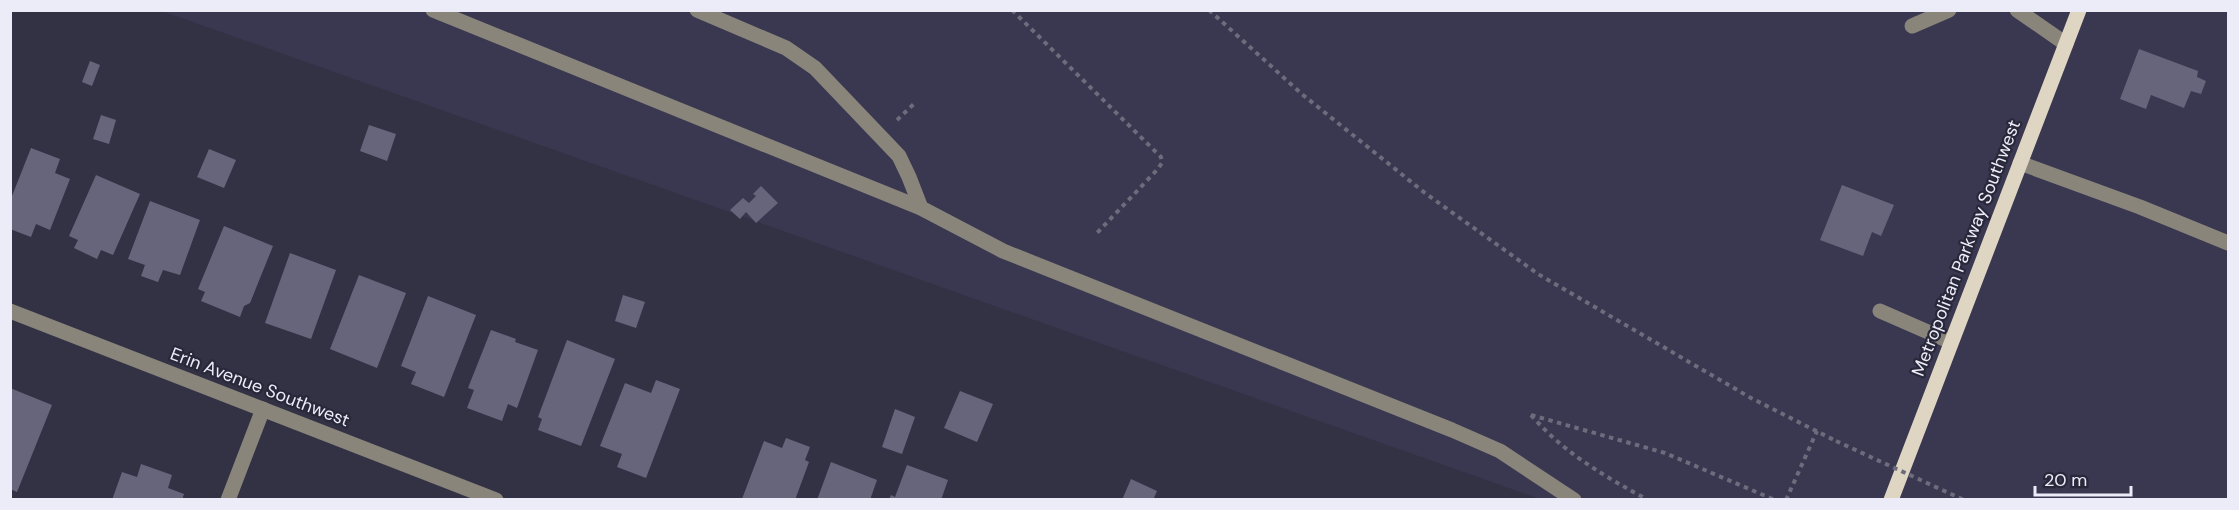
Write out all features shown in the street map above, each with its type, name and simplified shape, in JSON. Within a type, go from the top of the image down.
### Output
[{"type":"main road","name":"Metropolitan Parkway Southwest","points":[[1891,500],[2079,10]]},
{"type":"street","points":[[433,10],[463,17],[921,208],[1003,251],[1500,451],[1574,500]]},
{"type":"street","points":[[698,10],[786,48],[814,68],[899,156],[921,208]]},
{"type":"street","points":[[1912,26],[1949,10]]},
{"type":"street","points":[[2017,10],[2066,44]]},
{"type":"street","points":[[2020,163],[2140,207],[2229,243]]},
{"type":"street","name":"Erin Avenue Southwest","points":[[10,311],[496,500]]},
{"type":"street","points":[[1880,311],[1951,342]]},
{"type":"street","points":[[228,500],[263,409]]},
{"type":"path","points":[[1012,10],[1161,156],[1162,163],[1157,170],[1096,234]]},
{"type":"path","points":[[1209,10],[1312,102],[1425,193],[1538,274],[1751,398],[1836,441],[1964,500]]},
{"type":"path","points":[[893,124],[916,102]]},
{"type":"path","points":[[1648,500],[1576,458],[1549,436],[1531,415],[1665,453],[1775,500]]},
{"type":"path","points":[[1786,500],[1817,431]]},
{"type":"shaded area","points":[[162,11],[2228,11],[2228,499],[1540,499]]},
{"type":"building","points":[[2139,49],[2198,71],[2197,77],[2206,81],[2201,94],[2191,91],[2184,108],[2151,95],[2146,109],[2120,99]]},
{"type":"building","points":[[90,61],[100,65],[92,86],[82,82]]},
{"type":"building","points":[[101,115],[116,120],[109,144],[93,139]]},
{"type":"building","points":[[369,125],[396,134],[387,161],[360,151]]},
{"type":"building","points":[[31,148],[60,159],[55,173],[70,179],[50,230],[36,224],[31,237],[10,229],[10,201]]},
{"type":"building","points":[[209,149],[236,160],[224,188],[197,177]]},
{"type":"building","points":[[96,175],[140,194],[113,255],[101,250],[97,259],[74,248],[78,240],[69,236]]},
{"type":"building","points":[[1842,185],[1894,205],[1881,236],[1872,232],[1863,256],[1820,240]]},
{"type":"building","points":[[761,186],[778,203],[756,223],[746,212],[740,219],[730,210],[743,198],[749,203],[756,196],[753,194]]},
{"type":"building","points":[[150,201],[200,220],[180,275],[163,270],[158,282],[141,276],[145,265],[128,259]]},
{"type":"building","points":[[224,226],[273,246],[250,303],[244,306],[240,317],[201,301],[205,292],[198,289]]},
{"type":"building","points":[[290,253],[336,270],[311,339],[265,323]]},
{"type":"building","points":[[359,275],[406,293],[377,368],[330,349]]},
{"type":"building","points":[[623,295],[645,302],[636,328],[615,321]]},
{"type":"building","points":[[428,296],[476,315],[444,397],[411,384],[416,372],[401,366]]},
{"type":"building","points":[[491,330],[538,350],[517,408],[508,404],[502,421],[467,408],[474,390],[468,388]]},
{"type":"building","points":[[567,340],[615,359],[581,446],[538,430],[542,419],[538,417]]},
{"type":"building","points":[[656,380],[680,389],[646,478],[617,467],[622,454],[600,446],[625,383],[651,393]]},
{"type":"building","points":[[10,388],[52,405],[17,492],[10,489]]},
{"type":"building","points":[[960,391],[993,404],[977,442],[944,428]]},
{"type":"building","points":[[895,409],[915,417],[902,454],[882,447]]},
{"type":"building","points":[[786,438],[810,447],[805,460],[809,462],[795,500],[742,499],[764,441],[782,448]]},
{"type":"building","points":[[831,462],[877,480],[870,500],[817,500]]},
{"type":"building","points":[[141,464],[172,475],[168,488],[184,494],[182,500],[112,500],[122,472],[137,477]]},
{"type":"building","points":[[907,465],[948,480],[941,500],[889,500],[891,495],[895,497]]},
{"type":"building","points":[[1131,479],[1157,491],[1153,500],[1122,500]]}]
